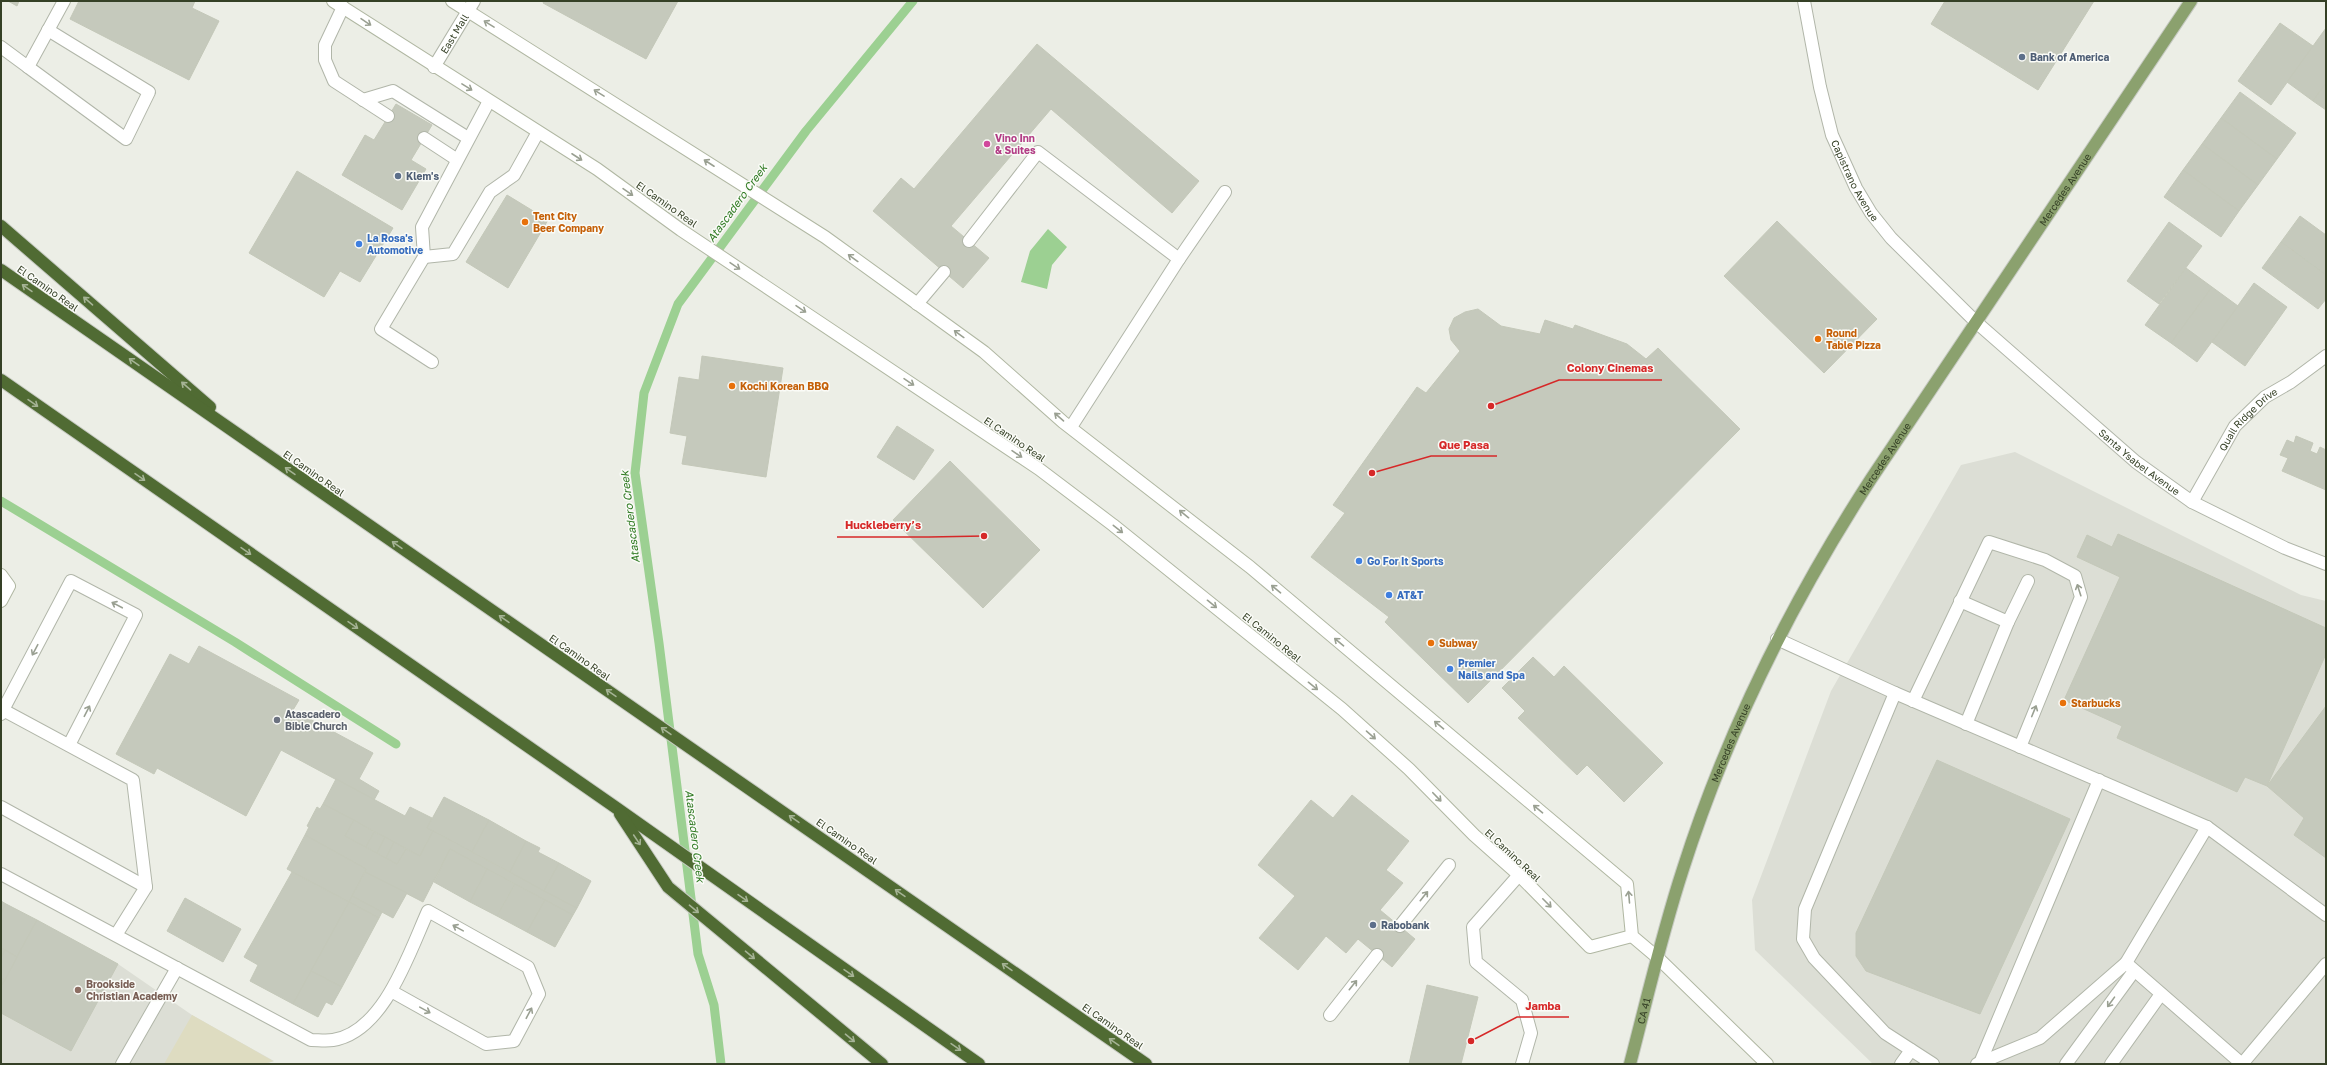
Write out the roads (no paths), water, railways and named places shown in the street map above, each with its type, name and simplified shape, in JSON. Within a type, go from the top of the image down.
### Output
[{"type":"highway","points":[[1,226],[258,448]]},
{"type":"highway","name":"El Camino Real","points":[[1,270],[1146,1064]]},
{"type":"highway","points":[[1,380],[615,807],[979,1064]]},
{"type":"highway","points":[[615,807],[668,887],[882,1064]]},
{"type":"main road","points":[[28,67],[64,1]]},
{"type":"main road","points":[[452,1],[471,6],[825,238],[984,352],[1071,427],[1250,567],[1627,884],[1632,936],[1658,958],[1767,1064]]},
{"type":"main road","name":"Capistrano Avenue","points":[[1804,1],[1820,88],[1832,135],[1856,188],[1871,213],[1891,238],[1976,322]]},
{"type":"main road","name":"Mercedes Avenue","points":[[1658,958],[1683,870],[1719,770],[1753,688],[1777,639],[1832,539],[2191,1]]},
{"type":"main road","points":[[338,4],[325,45],[325,60],[334,81],[388,116]]},
{"type":"main road","name":"El Camino Real","points":[[338,4],[434,67],[596,169],[681,230],[1039,469],[1114,525],[1347,714],[1409,769],[1474,834],[1519,875],[1590,947],[1632,936]]},
{"type":"main road","name":"East Mall","points":[[434,67],[471,6]]},
{"type":"main road","points":[[1,47],[126,139],[149,92],[48,30]]},
{"type":"main road","points":[[363,100],[393,91],[468,138]]},
{"type":"main road","points":[[432,362],[381,328],[424,258],[422,227],[456,159],[489,101]]},
{"type":"main road","points":[[424,258],[453,254],[490,192],[514,175],[538,132]]},
{"type":"main road","points":[[424,138],[456,159]]},
{"type":"main road","points":[[969,241],[1038,152],[1179,259]]},
{"type":"main road","points":[[1071,427],[1179,259],[1225,192]]},
{"type":"main road","points":[[917,304],[944,272]]},
{"type":"main road","name":"Santa Ysabel Avenue","points":[[1976,322],[2136,462],[2192,502],[2285,548],[2326,564]]},
{"type":"main road","name":"Quail Ridge Drive","points":[[2192,502],[2236,426],[2264,397],[2291,382],[2326,356]]},
{"type":"main road","points":[[1913,701],[1988,542],[2045,560],[2075,576],[2081,597],[2020,747]]},
{"type":"main road","points":[[1,575],[9,586],[1,600]]},
{"type":"main road","points":[[69,745],[136,615],[71,581],[2,712],[69,745],[133,780],[146,887],[116,935]]},
{"type":"main road","points":[[1966,724],[2008,622],[2028,581]]},
{"type":"main road","points":[[1960,601],[2008,622]]},
{"type":"main road","points":[[1777,639],[1894,693],[2207,827],[2326,915]]},
{"type":"main road","points":[[1894,693],[1805,908],[1802,939],[1814,958],[1885,1033],[1933,1064]]},
{"type":"main road","points":[[1978,1063],[2099,780]]},
{"type":"main road","points":[[1,808],[146,887]]},
{"type":"main road","points":[[2066,1064],[2130,967],[2207,827]]},
{"type":"main road","points":[[1400,926],[1449,865]]},
{"type":"main road","points":[[1,874],[311,1040],[333,1040],[351,1034],[375,1015],[391,991],[428,912],[528,967],[539,994],[514,1040],[486,1044],[391,991]]},
{"type":"main road","points":[[1519,875],[1473,927],[1476,962],[1522,1000],[1531,1033],[1522,1064]]},
{"type":"main road","points":[[1330,1015],[1377,955]]},
{"type":"main road","name":"CA 41","points":[[1630,1064],[1658,958]]},
{"type":"main road","points":[[2130,967],[2242,1064],[2326,964]]},
{"type":"main road","points":[[1978,1063],[2040,1038],[2130,967]]},
{"type":"main road","points":[[122,1064],[177,968]]},
{"type":"main road","points":[[2112,1064],[2161,994]]},
{"type":"main road","points":[[1901,1064],[1911,1050]]},
{"type":"waterway","name":"Atascadero Creek","points":[[721,1064],[714,1005],[698,954],[659,643],[635,473],[644,393],[678,304],[806,131],[913,1]]},
{"type":"waterway","points":[[1,501],[235,642],[396,744]]},
{"type":"place","name":"Bank of America","points":[[2022,57]]},
{"type":"place","name":"Vino Inn & Suites","points":[[987,144]]},
{"type":"place","name":"Klem's","points":[[398,176]]},
{"type":"place","name":"Tent City Beer Company","points":[[525,222]]},
{"type":"place","name":"La Rosa's Automotive","points":[[359,244]]},
{"type":"place","name":"Round Table Pizza","points":[[1818,339]]},
{"type":"place","name":"Kochi Korean BBQ","points":[[732,386]]},
{"type":"place","name":"Colony Cinemas","points":[[1491,406]]},
{"type":"place","name":"Que Pasa","points":[[1372,473]]},
{"type":"place","name":"Huckleberry’s","points":[[984,536]]},
{"type":"place","name":"Go For It Sports","points":[[1359,561]]},
{"type":"place","name":"AT&T","points":[[1389,595]]},
{"type":"place","name":"Subway","points":[[1431,643]]},
{"type":"place","name":"Premier Nails and Spa","points":[[1450,669]]},
{"type":"place","name":"Starbucks","points":[[2063,703]]},
{"type":"place","name":"Atascadero Bible Church","points":[[277,720]]},
{"type":"place","name":"Rabobank","points":[[1373,925]]},
{"type":"place","name":"Brookside Christian Academy","points":[[78,990]]},
{"type":"place","name":"Jamba","points":[[1471,1041]]}]
